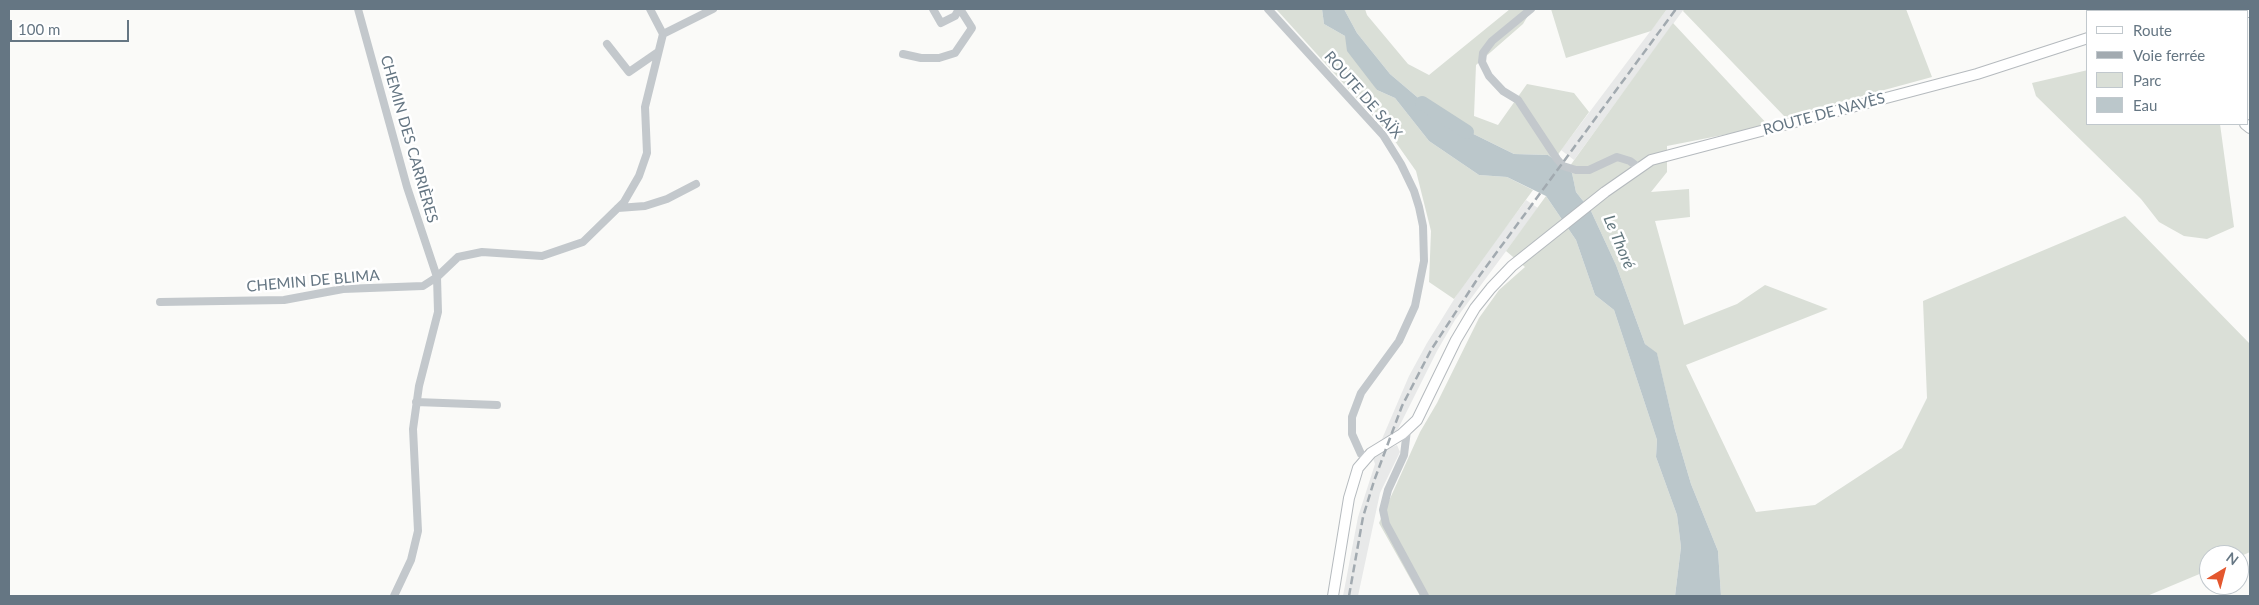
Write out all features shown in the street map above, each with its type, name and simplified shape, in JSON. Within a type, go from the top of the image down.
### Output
[{"type":"main road","name":"ROUTE DE NAVÈS","points":[[1366,458],[1407,430],[1423,410],[1456,340],[1483,298],[1507,271],[1580,211],[1651,160],[1977,74],[2085,37]]},
{"type":"main road","points":[[1333,596],[1350,492],[1358,468],[1366,458]]},
{"type":"street","name":"CHEMIN DES CARRIÈRES","points":[[358,9],[407,187],[437,277],[438,312],[416,402],[413,429],[418,531],[411,560],[394,596]]},
{"type":"street","points":[[650,9],[662,34],[713,9]]},
{"type":"street","points":[[903,54],[921,58],[939,58],[955,53],[972,28],[959,9],[955,16],[941,23],[933,9]]},
{"type":"street","name":"ROUTE DE SAÏX","points":[[1268,9],[1382,135],[1401,164],[1414,191],[1419,207],[1424,261],[1415,306],[1399,341],[1361,393],[1352,417],[1352,434],[1361,454],[1366,458]]},
{"type":"street","points":[[1530,9],[1492,41],[1483,53],[1482,62],[1489,76],[1503,91],[1518,100],[1557,160],[1563,166],[1576,170],[1589,170],[1617,157],[1630,161],[1639,168]]},
{"type":"street","name":"CHEMIN DE BLIMA","points":[[160,302],[284,300],[343,289],[423,286],[437,277],[458,258],[482,252],[542,256],[583,242],[624,202],[640,176],[647,153],[645,107],[662,34]]},
{"type":"street","points":[[607,44],[629,72],[658,52]]},
{"type":"street","points":[[618,208],[645,206],[666,199],[696,184]]},
{"type":"street","points":[[416,402],[496,405]]},
{"type":"street","points":[[1407,430],[1404,455],[1388,490],[1383,510],[1386,524],[1424,596]]},
{"type":"shaded area","points":[[1667,9],[1684,9],[1574,160],[1561,150]]},
{"type":"shaded area","points":[[1526,200],[1538,208],[1455,320],[1437,351],[1396,433],[1382,439],[1409,376],[1427,343],[1466,280]]},
{"type":"shaded area","points":[[1397,445],[1400,452],[1380,493],[1358,596],[1343,596],[1358,517],[1375,464],[1373,458],[1380,452]]},
{"type":"green space","points":[[1276,9],[1322,9],[1324,24],[1345,36],[1377,90],[1395,98],[1429,141],[1479,175],[1507,177],[1533,190],[1454,299],[1429,282],[1431,231],[1416,171],[1392,137]]},
{"type":"green space","points":[[1344,9],[1365,9],[1367,15],[1408,64],[1429,75],[1510,9],[1532,9],[1523,24],[1476,65],[1474,116],[1498,125],[1527,84],[1574,93],[1589,112],[1554,160],[1548,155],[1514,154],[1443,119],[1390,74],[1357,33]]},
{"type":"green space","points":[[1551,9],[1667,9],[1651,31],[1566,58]]},
{"type":"green space","points":[[1684,9],[1906,9],[1932,77],[1785,117],[1683,11]]},
{"type":"green space","points":[[1673,23],[1769,126],[1667,146],[1667,172],[1651,192],[1689,189],[1690,217],[1655,221],[1684,325],[1737,304],[1765,285],[1828,309],[1686,365],[1756,512],[1815,505],[1902,448],[1927,398],[1923,301],[2125,216],[2250,344],[2250,552],[2249,545],[2199,545],[2199,574],[2147,596],[1721,596],[1718,551],[1691,484],[1675,430],[1657,354],[1645,344],[1616,265],[1591,211],[1576,192],[1572,173],[1567,170]]},
{"type":"green space","points":[[2086,70],[2086,125],[2220,125],[2234,227],[2207,239],[2184,236],[2159,222],[2141,199],[2036,96],[2032,83]]},
{"type":"green space","points":[[1546,196],[1576,240],[1595,295],[1614,310],[1657,440],[1656,457],[1677,515],[1681,547],[1675,596],[1420,596],[1379,523],[1420,432],[1437,403],[1479,318],[1499,290],[1525,267],[1506,251]]},
{"type":"water","points":[[1322,9],[1344,9],[1357,33],[1390,74],[1443,119],[1514,154],[1548,155],[1572,173],[1576,192],[1591,211],[1616,265],[1645,344],[1657,353],[1675,430],[1691,484],[1718,551],[1721,596],[1675,596],[1681,547],[1677,515],[1656,457],[1657,440],[1614,310],[1595,295],[1576,240],[1546,196],[1507,177],[1479,175],[1429,141],[1395,98],[1377,90],[1347,51],[1345,36],[1324,24]]},
{"type":"waterway","name":"Le Thoré","points":[[1422,103],[1467,132]]},
{"type":"railway","points":[[1349,596],[1363,517],[1374,481],[1402,406],[1431,350],[1480,275],[1676,9]]}]
